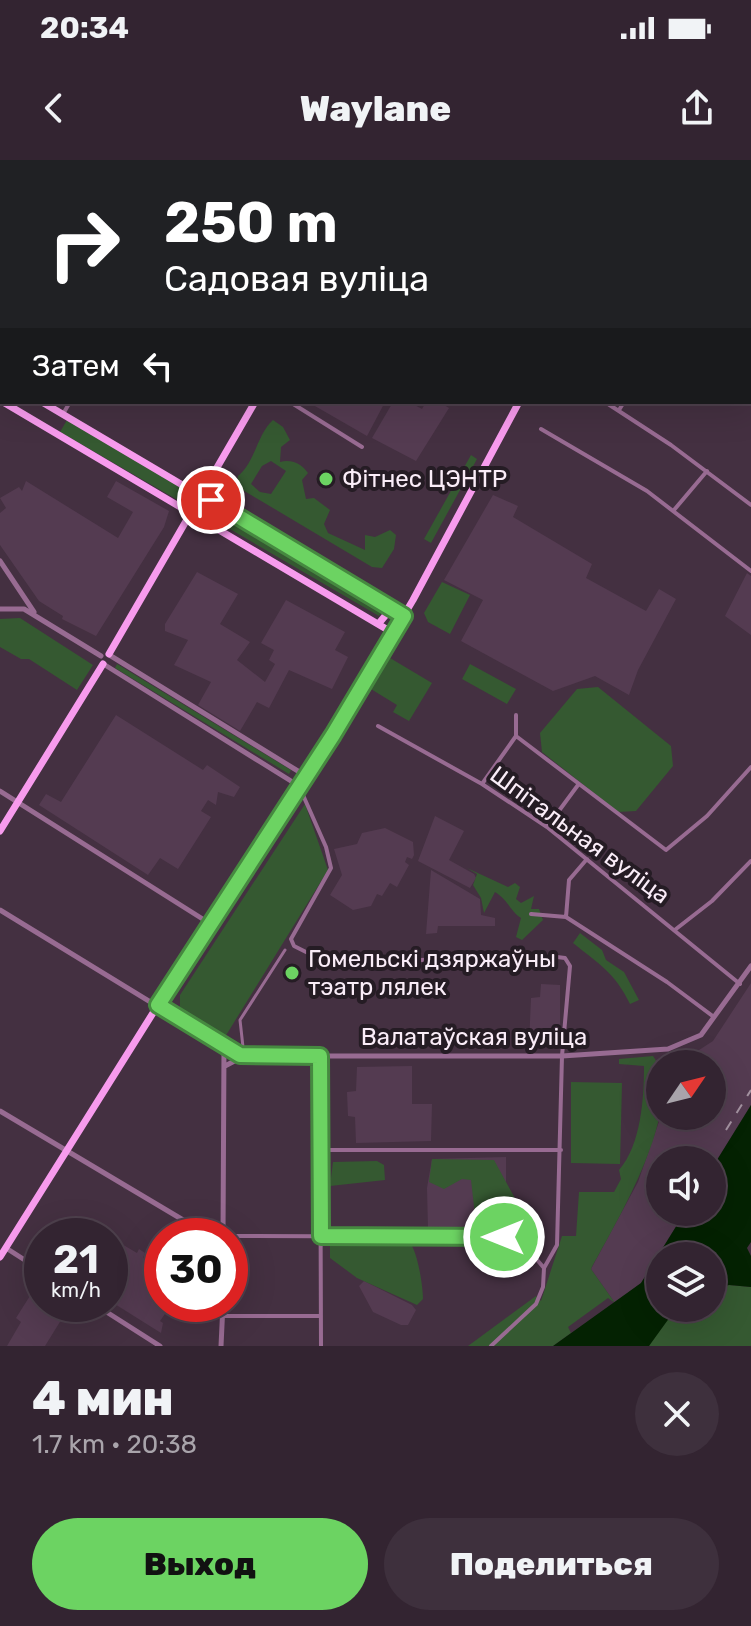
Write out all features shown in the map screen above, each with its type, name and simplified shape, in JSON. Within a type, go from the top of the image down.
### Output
[{"type":"main road","points":[[7,404],[380,622],[393,633]]},
{"type":"main road","points":[[46,404],[195,489],[404,616]]},
{"type":"main road","points":[[196,516],[203,494],[254,404]]},
{"type":"main road","points":[[0,1257],[306,776],[404,616],[518,404]]},
{"type":"main road","points":[[53,432],[63,414]]},
{"type":"main road","points":[[184,508],[189,506],[195,489]]},
{"type":"main road","points":[[0,831],[203,503],[211,500]]},
{"type":"main road","points":[[380,622],[390,610],[388,604]]},
{"type":"street","points":[[63,414],[69,404]]},
{"type":"street","points":[[293,404],[362,447]]},
{"type":"street","points":[[608,404],[751,505]]},
{"type":"street","points":[[619,410],[623,404]]},
{"type":"street","points":[[541,429],[674,510],[751,571]]},
{"type":"street","points":[[674,510],[707,471]]},
{"type":"street","points":[[0,561],[37,616]]},
{"type":"street","points":[[24,609],[26,600]]},
{"type":"street","points":[[0,609],[24,609],[37,616],[299,786],[331,868],[291,939],[294,946],[326,962],[565,958],[570,966],[562,1056],[559,1232],[553,1256],[544,1268],[543,1287],[536,1304],[491,1346]]},
{"type":"street","points":[[106,659],[306,776],[305,798]]},
{"type":"street","points":[[186,714],[191,706]]},
{"type":"street","points":[[482,784],[514,738],[516,715]]},
{"type":"street","name":"Шпітальная вуліца","points":[[378,726],[482,784],[547,827],[740,984]]},
{"type":"street","points":[[514,738],[661,849],[671,849],[751,767]]},
{"type":"street","points":[[289,778],[294,769]]},
{"type":"street","points":[[547,827],[578,785]]},
{"type":"street","points":[[0,791],[210,923]]},
{"type":"street","points":[[566,917],[569,880],[587,859]]},
{"type":"street","name":"Шпітальная вуліца","points":[[676,929],[712,901],[751,861]]},
{"type":"street","name":"Валатаўская вуліца","points":[[0,910],[224,1047],[246,1056],[562,1056],[636,1053],[682,1045],[701,1035],[716,1019],[751,966]]},
{"type":"street","points":[[531,914],[566,917],[667,982],[716,1019]]},
{"type":"street","points":[[243,1047],[240,1020],[285,950]]},
{"type":"street","points":[[223,1218],[224,1047]]},
{"type":"street","points":[[224,1067],[246,1056]]},
{"type":"street","points":[[320,1056],[321,1346]]},
{"type":"street","points":[[0,1111],[180,1218]]},
{"type":"street","points":[[321,1150],[561,1150]]},
{"type":"street","points":[[248,1236],[504,1237],[521,1241],[544,1268]]},
{"type":"street","points":[[6,1248],[24,1260]]},
{"type":"street","points":[[248,1316],[321,1316]]},
{"type":"street","points":[[122,1322],[160,1346]]},
{"type":"street","points":[[221,1346],[223,1322]]},
{"type":"shaded area","points":[[311,404],[384,404],[367,436]]},
{"type":"shaded area","points":[[392,404],[413,404],[422,409],[425,404],[442,404],[449,408],[416,461],[372,438]]},
{"type":"shaded area","points":[[67,420],[190,491],[183,503],[60,432]]},
{"type":"shaded area","points":[[273,420],[283,427],[290,440],[281,447],[280,462],[296,463],[308,473],[302,480],[306,499],[314,498],[330,510],[324,524],[328,533],[365,550],[365,535],[375,537],[390,530],[396,535],[394,549],[382,568],[372,567],[236,486],[238,476],[248,464]],"holes":[[[271,461],[286,471],[271,494],[260,492],[251,484],[262,466]]]},
{"type":"shaded area","points":[[471,455],[477,459],[431,543],[424,539]]},
{"type":"shaded area","points":[[26,481],[118,538],[133,512],[107,497],[116,481],[169,511],[164,527],[96,636],[62,619],[63,616],[39,601],[0,545],[0,513],[6,508],[0,498],[19,487],[22,491]]},
{"type":"shaded area","points":[[493,495],[518,506],[513,517],[592,564],[586,578],[646,611],[659,589],[676,599],[638,670],[629,695],[595,676],[553,691],[461,641],[483,600],[444,580]]},
{"type":"shaded area","points":[[211,502],[386,605],[379,616],[204,514]]},
{"type":"shaded area","points":[[197,572],[238,594],[220,624],[250,642],[237,660],[265,682],[275,664],[269,660],[274,650],[261,643],[286,600],[345,632],[335,650],[348,657],[332,689],[289,670],[269,708],[257,702],[240,731],[198,705],[211,682],[174,665],[188,640],[165,631],[165,624]]},
{"type":"shaded area","points":[[747,573],[751,576],[751,635],[725,616]]},
{"type":"shaded area","points":[[442,582],[470,595],[450,634],[428,622],[424,613]]},
{"type":"shaded area","points":[[20,618],[93,665],[77,690],[29,659],[21,659],[0,647],[0,619]]},
{"type":"shaded area","points":[[385,655],[432,683],[409,721],[393,712],[397,705],[366,686]]},
{"type":"shaded area","points":[[117,664],[291,770],[289,774],[115,668]]},
{"type":"shaded area","points":[[470,664],[516,689],[507,704],[462,679]]},
{"type":"shaded area","points":[[598,687],[671,746],[673,766],[636,811],[618,812],[542,752],[540,733],[577,689]]},
{"type":"shaded area","points":[[116,715],[203,770],[207,765],[240,787],[234,797],[218,792],[216,805],[208,800],[201,811],[211,817],[178,869],[160,858],[148,875],[39,805],[46,794],[61,802]]},
{"type":"shaded area","points":[[305,804],[328,870],[225,1037],[180,1008],[180,995]]},
{"type":"shaded area","points":[[435,816],[464,831],[449,860],[474,874],[476,878],[470,888],[418,861]]},
{"type":"shaded area","points":[[385,828],[413,842],[414,855],[412,859],[407,857],[405,862],[409,865],[397,887],[390,883],[382,896],[377,894],[371,906],[353,910],[330,895],[342,875],[334,849],[357,844],[362,833]]},
{"type":"shaded area","points":[[467,868],[508,887],[515,883],[520,887],[516,899],[521,903],[534,896],[531,909],[539,909],[543,920],[522,940],[516,937],[521,918],[495,892],[484,913],[481,898],[473,885],[477,874]]},
{"type":"shaded area","points":[[431,870],[480,899],[481,915],[495,918],[495,926],[438,926],[437,933],[426,934]]},
{"type":"shaded area","points":[[580,933],[602,950],[606,960],[624,972],[639,1000],[630,1004],[599,963],[573,943]]},
{"type":"shaded area","points":[[751,983],[751,1105],[726,1146],[651,1146],[656,1130],[726,1130],[726,1050],[699,1050],[713,1041]]},
{"type":"shaded area","points":[[541,984],[560,985],[560,1046],[529,1045],[531,998],[540,997]]},
{"type":"shaded area","points":[[646,1057],[646,1130],[656,1130],[650,1146],[646,1146],[646,1158],[631,1194],[591,1269],[615,1303],[608,1298],[568,1327],[571,1333],[553,1346],[468,1346],[536,1296],[541,1301],[562,1236],[576,1236],[579,1192],[614,1192],[621,1179],[619,1170],[637,1135],[644,1066],[619,1064],[619,1059]]},
{"type":"shaded area","points":[[412,1066],[412,1104],[432,1104],[431,1141],[356,1143],[355,1117],[348,1116],[347,1092],[356,1091],[357,1067]]},
{"type":"shaded area","points":[[571,1082],[622,1083],[620,1164],[571,1163]]},
{"type":"shaded area","points":[[751,1105],[751,1242],[747,1248],[751,1256],[751,1287],[726,1286],[726,1242],[666,1242],[676,1226],[726,1226],[726,1146]]},
{"type":"shaded area","points":[[506,1157],[506,1192],[497,1193],[496,1228],[428,1229],[427,1188],[432,1159]]},
{"type":"shaded area","points":[[432,1159],[494,1160],[517,1202],[514,1218],[496,1224],[476,1224],[471,1180],[462,1179],[444,1189],[429,1182]]},
{"type":"shaded area","points":[[646,1159],[646,1226],[676,1226],[666,1242],[646,1242],[646,1275],[641,1283],[615,1303],[591,1269],[638,1182]]},
{"type":"shaded area","points":[[377,1161],[384,1165],[385,1180],[330,1186],[333,1162]]},
{"type":"shaded area","points":[[410,1243],[418,1262],[422,1287],[423,1299],[417,1305],[357,1278],[330,1258],[330,1244]]},
{"type":"shaded area","points":[[128,1248],[137,1253],[139,1249],[144,1252],[144,1322],[162,1322],[161,1333],[128,1312]]},
{"type":"shaded area","points":[[646,1275],[646,1322],[666,1322],[649,1346],[553,1346],[641,1283]]},
{"type":"shaded area","points":[[364,1281],[412,1305],[416,1310],[408,1325],[401,1325],[373,1312],[359,1286]]},
{"type":"shaded area","points":[[726,1286],[751,1287],[751,1346],[649,1346],[663,1322],[726,1322]]},
{"type":"shaded area","points":[[24,1305],[24,1322],[60,1322],[45,1346],[7,1346],[21,1322],[16,1318]]},
{"type":"railway","points":[[726,1130],[751,1090]]},
{"type":"place","name":"Фітнес ЦЭНТР","points":[[326,479]]},
{"type":"place","name":"Гомельскі дзяржаўны тэатр лялек","points":[[292,973]]},
{"type":"route","points":[[211,500],[404,616],[333,735],[158,1005],[240,1055],[320,1056],[321,1236],[504,1237]]}]
